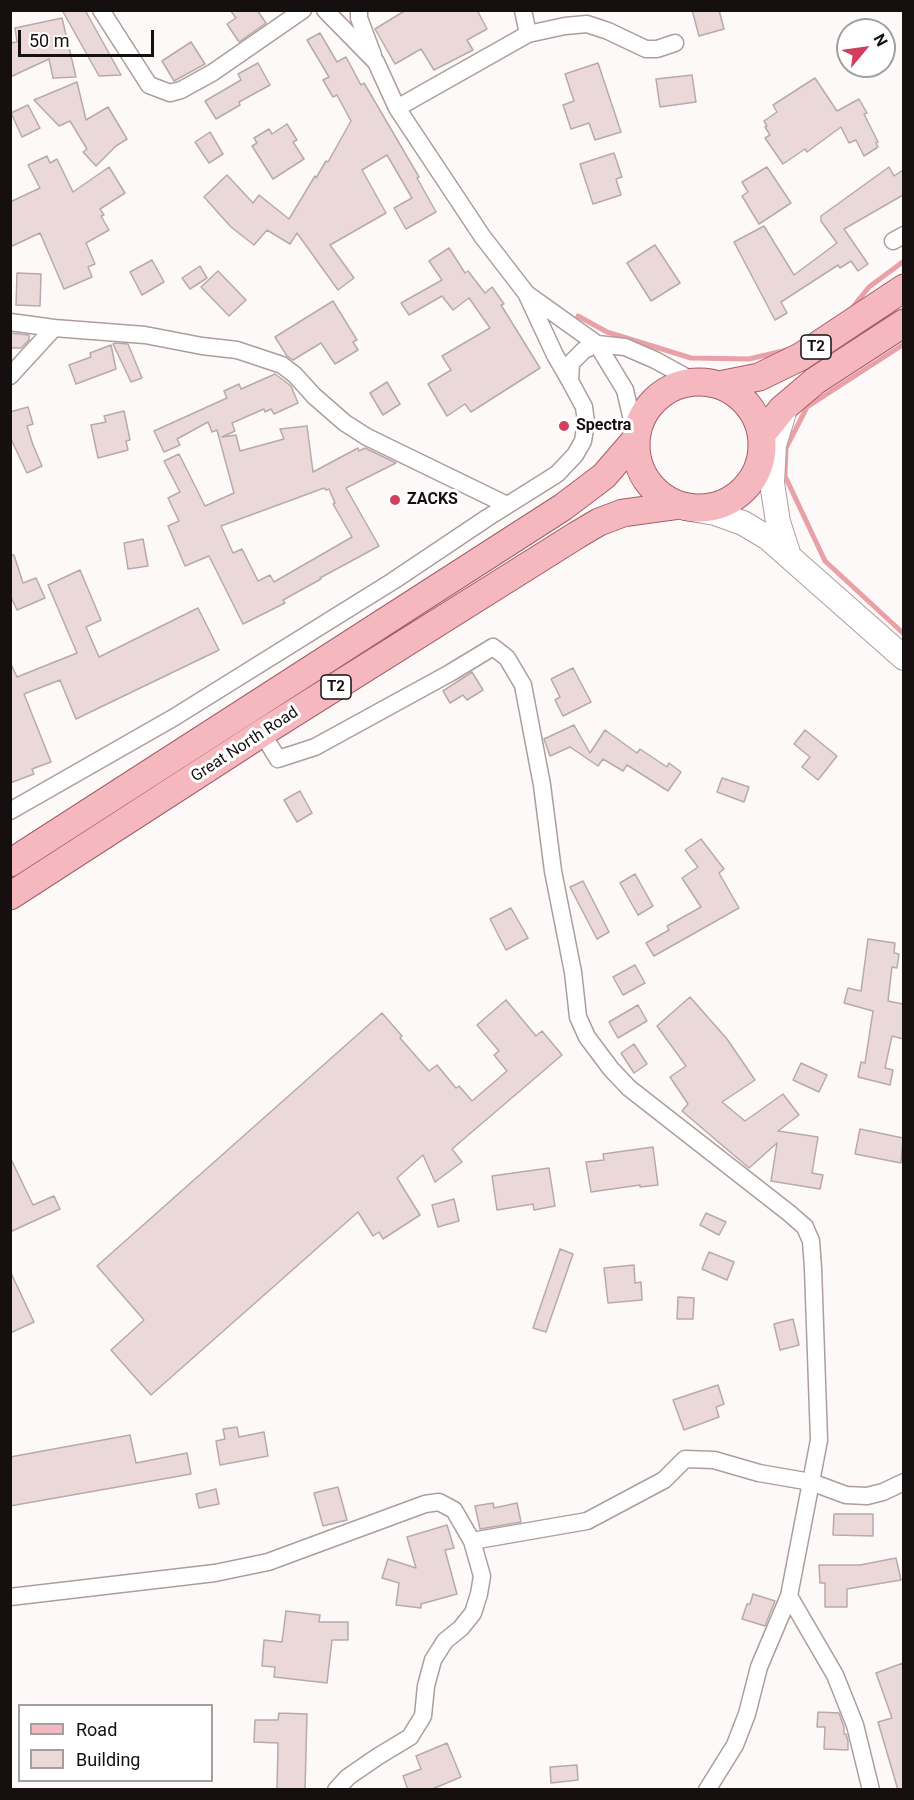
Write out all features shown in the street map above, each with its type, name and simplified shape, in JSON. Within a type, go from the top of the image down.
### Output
[{"type":"main road","name":"T2","points":[[708,384],[759,377],[800,357],[903,288]]},
{"type":"main road","name":"T2","points":[[762,439],[786,406],[815,381],[903,323]]},
{"type":"main road","points":[[790,558],[778,522],[759,423],[748,404],[739,396],[708,384],[672,388],[651,403],[643,413],[636,438],[635,453],[643,479],[651,490],[680,507],[715,513],[743,524],[768,538],[790,558],[903,658]]},
{"type":"main road","points":[[772,483],[774,445],[786,406]]},
{"type":"main road","name":"Great North Road","points":[[10,863],[563,507],[604,476],[636,438]]},
{"type":"main road","points":[[680,507],[717,505],[735,496],[756,473],[760,463],[762,439]]},
{"type":"main road","name":"Great North Road","points":[[10,896],[262,733],[599,522],[624,513],[680,507]]},
{"type":"street","points":[[101,10],[149,85],[170,93],[212,74],[303,10]]},
{"type":"street","points":[[325,10],[376,62]]},
{"type":"street","points":[[10,811],[183,712],[393,580],[557,474],[583,441],[586,422],[584,407],[555,355],[526,293],[482,236],[397,108],[376,62],[358,10]]},
{"type":"street","points":[[523,10],[528,34]]},
{"type":"street","points":[[397,108],[528,34],[587,24],[646,49],[657,49],[675,43]]},
{"type":"street","points":[[526,293],[597,344],[625,390],[636,438]]},
{"type":"street","points":[[10,322],[145,335],[237,350],[282,364],[345,423],[368,437],[507,505]]},
{"type":"street","points":[[10,376],[54,328]]},
{"type":"street","points":[[570,381],[571,363],[584,350],[597,344],[625,347],[708,384]]},
{"type":"street","points":[[262,733],[278,759],[315,747],[493,647],[507,658],[523,685],[542,785],[553,871],[573,972],[578,1017],[587,1037],[611,1069],[629,1088],[789,1213],[805,1227],[811,1241],[819,1440],[789,1596],[759,1667],[747,1714],[735,1745],[707,1790]]},
{"type":"street","points":[[472,1541],[587,1521],[664,1480],[685,1459],[714,1460],[759,1473],[811,1482],[846,1495],[867,1496],[883,1492],[903,1482]]},
{"type":"street","points":[[10,1597],[215,1574],[268,1562],[425,1504],[439,1502],[453,1510],[472,1541],[482,1576],[473,1613],[461,1628],[445,1641],[433,1660],[426,1686],[423,1716],[410,1737],[376,1757],[336,1790]]},
{"type":"street","points":[[789,1596],[835,1675],[855,1725],[871,1790]]},
{"type":"building","points":[[62,10],[85,10],[121,75],[99,76]]},
{"type":"building","points":[[230,10],[257,10],[266,23],[239,42],[227,24],[236,18]]},
{"type":"building","points":[[406,10],[477,10],[487,29],[467,40],[473,50],[434,70],[421,49],[395,64],[375,29]]},
{"type":"building","points":[[692,10],[719,10],[724,29],[699,36]]},
{"type":"building","points":[[62,18],[76,77],[53,78],[49,59],[10,77],[10,43],[17,42],[15,28]]},
{"type":"building","points":[[320,33],[337,62],[346,57],[361,85],[364,83],[419,177],[417,178],[436,212],[406,229],[394,208],[412,198],[387,155],[362,170],[386,213],[330,245],[354,278],[338,290],[297,233],[290,244],[267,230],[254,245],[231,227],[204,197],[227,175],[253,203],[259,195],[289,219],[315,176],[316,178],[326,161],[328,162],[351,121],[337,95],[333,97],[323,80],[329,77],[307,40]]},
{"type":"building","points":[[191,42],[205,64],[174,81],[162,61]]},
{"type":"building","points":[[258,63],[270,85],[239,102],[240,105],[216,119],[205,101],[241,80],[238,74]]},
{"type":"building","points":[[598,63],[621,132],[595,140],[589,123],[571,129],[563,105],[574,101],[565,74]]},
{"type":"building","points":[[692,75],[696,102],[660,107],[656,79]]},
{"type":"building","points":[[815,78],[837,111],[859,99],[867,113],[864,114],[878,142],[876,143],[878,147],[864,156],[856,140],[849,143],[841,127],[807,152],[805,149],[783,164],[765,138],[770,135],[764,121],[777,112],[773,105]]},
{"type":"building","points":[[77,82],[86,120],[108,107],[127,139],[116,146],[96,166],[83,152],[87,149],[70,121],[59,126],[34,100]]},
{"type":"building","points":[[28,105],[40,128],[22,137],[11,113]]},
{"type":"building","points":[[287,124],[297,140],[293,142],[304,159],[273,179],[252,146],[257,143],[254,138],[269,129],[272,134]]},
{"type":"building","points":[[210,132],[223,154],[209,163],[195,142]]},
{"type":"building","points":[[614,153],[622,177],[616,179],[621,195],[593,204],[580,164]]},
{"type":"building","points":[[47,156],[50,163],[57,159],[73,192],[109,167],[125,193],[100,209],[104,215],[101,216],[109,230],[86,243],[95,264],[88,267],[92,277],[64,289],[40,233],[10,247],[10,202],[40,188],[28,165]]},
{"type":"building","points":[[767,167],[791,203],[759,224],[742,196],[748,192],[742,182]]},
{"type":"building","points":[[889,167],[894,176],[903,170],[903,195],[844,229],[868,264],[858,271],[851,261],[840,268],[838,265],[781,302],[787,313],[775,320],[734,242],[764,226],[794,275],[837,243],[821,221],[821,216]]},
{"type":"building","points":[[655,245],[680,283],[651,301],[627,263]]},
{"type":"building","points":[[449,248],[465,273],[468,271],[485,293],[492,287],[540,368],[471,412],[465,404],[447,416],[428,384],[451,370],[442,356],[490,328],[469,298],[453,310],[442,296],[409,315],[401,303],[442,280],[429,261]]},
{"type":"building","points":[[152,260],[164,282],[142,295],[130,272]]},
{"type":"building","points":[[200,266],[207,278],[190,289],[182,278]]},
{"type":"building","points":[[218,271],[246,300],[229,316],[201,287]]},
{"type":"building","points":[[17,273],[41,274],[40,306],[16,305]]},
{"type":"building","points":[[333,301],[357,340],[353,342],[358,350],[335,364],[321,343],[293,360],[287,356],[275,337]]},
{"type":"building","points":[[10,333],[29,335],[29,340],[21,348],[10,348]]},
{"type":"building","points":[[113,344],[128,344],[142,378],[131,382]]},
{"type":"building","points":[[111,345],[116,369],[76,384],[69,365],[91,357],[90,353]]},
{"type":"building","points":[[275,374],[291,386],[298,403],[274,414],[271,409],[265,412],[264,409],[232,423],[235,431],[222,437],[236,435],[240,451],[284,439],[280,429],[307,426],[313,472],[358,448],[359,451],[365,448],[396,463],[346,488],[379,546],[283,600],[285,603],[243,624],[209,556],[185,566],[168,526],[179,521],[168,498],[180,492],[164,461],[179,454],[205,506],[234,493],[217,430],[212,432],[208,422],[177,439],[180,445],[164,452],[154,431],[227,398],[224,391],[239,384],[241,389]],"holes":[[[324,488],[329,489],[335,503],[333,504],[352,537],[274,582],[270,575],[258,581],[242,549],[233,553],[221,526]]]},
{"type":"building","points":[[387,382],[400,404],[383,415],[370,393]]},
{"type":"building","points":[[28,407],[33,424],[27,426],[42,466],[27,473],[10,437],[10,412]]},
{"type":"building","points":[[124,411],[130,440],[126,441],[128,450],[98,458],[91,425],[106,422],[104,416]]},
{"type":"building","points":[[143,539],[148,566],[128,569],[124,543]]},
{"type":"building","points":[[10,555],[14,555],[23,583],[36,578],[45,598],[17,610],[10,595]]},
{"type":"building","points":[[80,570],[101,620],[86,627],[99,657],[198,608],[219,650],[76,719],[60,680],[24,694],[51,762],[32,769],[34,774],[10,783],[10,662],[17,677],[77,653],[48,585]]},
{"type":"building","points":[[573,668],[591,702],[563,716],[555,700],[560,697],[551,679]]},
{"type":"building","points":[[472,672],[483,690],[467,700],[463,695],[450,703],[443,691]]},
{"type":"building","points":[[574,725],[590,753],[605,730],[637,753],[640,749],[667,767],[669,763],[681,772],[668,791],[627,765],[623,771],[603,759],[598,766],[570,747],[550,756],[544,739]]},
{"type":"building","points":[[805,730],[837,756],[818,780],[802,767],[810,757],[794,744]]},
{"type":"building","points":[[722,778],[749,787],[744,802],[717,792]]},
{"type":"building","points":[[300,791],[312,813],[297,822],[284,800]]},
{"type":"building","points":[[701,839],[724,869],[719,873],[739,908],[654,956],[646,943],[669,930],[667,926],[701,907],[682,878],[698,867],[685,850]]},
{"type":"building","points":[[635,874],[653,906],[638,915],[620,883]]},
{"type":"building","points":[[583,881],[609,932],[597,939],[570,887]]},
{"type":"building","points":[[511,908],[528,938],[506,950],[490,919]]},
{"type":"building","points":[[868,939],[895,943],[894,953],[899,954],[897,968],[892,967],[888,1001],[903,1004],[903,1039],[892,1036],[885,1068],[893,1070],[890,1085],[858,1077],[861,1062],[865,1063],[873,1011],[844,1003],[848,988],[861,991]]},
{"type":"building","points":[[635,965],[645,983],[623,995],[613,977]]},
{"type":"building","points":[[690,997],[727,1039],[755,1080],[722,1102],[745,1121],[783,1094],[799,1115],[778,1131],[818,1137],[812,1173],[823,1175],[820,1189],[771,1181],[777,1143],[749,1168],[682,1111],[688,1104],[670,1077],[686,1066],[657,1026]]},
{"type":"building","points":[[506,1000],[536,1036],[542,1031],[562,1055],[452,1149],[462,1162],[435,1182],[423,1155],[397,1178],[420,1215],[383,1239],[379,1232],[373,1236],[358,1212],[151,1395],[111,1350],[144,1320],[97,1266],[382,1013],[429,1071],[437,1065],[456,1088],[459,1086],[472,1101],[507,1071],[494,1055],[499,1051],[477,1025]]},
{"type":"building","points":[[638,1005],[647,1021],[618,1038],[609,1022]]},
{"type":"building","points":[[634,1044],[647,1064],[634,1073],[621,1053]]},
{"type":"building","points":[[801,1063],[827,1075],[819,1092],[793,1080]]},
{"type":"building","points":[[860,1129],[903,1138],[901,1163],[855,1154]]},
{"type":"building","points":[[653,1147],[658,1185],[640,1187],[640,1185],[591,1192],[586,1162],[604,1160],[603,1154]]},
{"type":"building","points":[[10,1157],[33,1205],[54,1196],[60,1209],[10,1232]]},
{"type":"building","points":[[549,1168],[555,1206],[534,1210],[533,1204],[497,1210],[492,1176]]},
{"type":"building","points":[[454,1199],[459,1221],[438,1227],[432,1205]]},
{"type":"building","points":[[706,1213],[726,1222],[719,1235],[700,1225]]},
{"type":"building","points":[[560,1249],[573,1254],[546,1332],[533,1328]]},
{"type":"building","points":[[709,1252],[734,1262],[727,1280],[702,1269]]},
{"type":"building","points":[[634,1265],[635,1283],[641,1282],[642,1300],[608,1303],[604,1268]]},
{"type":"building","points":[[10,1271],[34,1322],[10,1333]]},
{"type":"building","points":[[678,1297],[694,1298],[693,1319],[677,1319]]},
{"type":"building","points":[[793,1319],[799,1345],[780,1350],[774,1324]]},
{"type":"building","points":[[718,1385],[724,1404],[716,1407],[719,1417],[684,1430],[673,1400]]},
{"type":"building","points":[[237,1427],[239,1437],[264,1432],[268,1456],[220,1465],[216,1441],[225,1439],[223,1429]]},
{"type":"building","points":[[130,1435],[136,1463],[187,1453],[191,1474],[10,1506],[10,1457]]},
{"type":"building","points":[[338,1487],[347,1520],[323,1526],[314,1493]]},
{"type":"building","points":[[216,1489],[219,1504],[199,1508],[196,1494]]},
{"type":"building","points":[[493,1503],[494,1508],[517,1503],[521,1522],[480,1529],[475,1506]]},
{"type":"building","points":[[834,1514],[873,1514],[873,1536],[833,1535]]},
{"type":"building","points":[[447,1525],[454,1548],[445,1550],[457,1594],[421,1604],[421,1608],[396,1605],[399,1583],[382,1578],[388,1559],[416,1568],[407,1537]]},
{"type":"building","points":[[896,1558],[901,1580],[847,1589],[847,1607],[825,1607],[825,1583],[820,1583],[819,1565],[860,1565]]},
{"type":"building","points":[[753,1594],[775,1601],[765,1626],[742,1619]]},
{"type":"building","points":[[286,1611],[320,1615],[319,1622],[348,1622],[348,1640],[332,1640],[327,1683],[274,1677],[275,1667],[262,1666],[264,1640],[282,1642]]},
{"type":"building","points":[[903,1663],[903,1790],[898,1790],[878,1722],[892,1718],[876,1673]]},
{"type":"building","points":[[818,1712],[839,1713],[848,1741],[848,1750],[824,1749],[825,1727],[817,1727]]},
{"type":"building","points":[[279,1713],[307,1714],[305,1790],[277,1790],[278,1743],[254,1742],[255,1720],[278,1720]]},
{"type":"building","points":[[447,1743],[461,1777],[430,1790],[408,1790],[403,1776],[421,1769],[416,1756]]},
{"type":"building","points":[[577,1765],[578,1780],[551,1783],[550,1767]]},
{"type":"waterway","points":[[852,308],[869,287],[904,261]]},
{"type":"waterway","points":[[578,316],[607,332],[691,358],[749,359],[787,350]]},
{"type":"waterway","points":[[904,344],[807,407],[786,448],[785,476],[825,561],[904,634]]},
{"type":"place","name":"Spectra","points":[[564,426]]},
{"type":"place","name":"ZACKS","points":[[395,500]]}]
